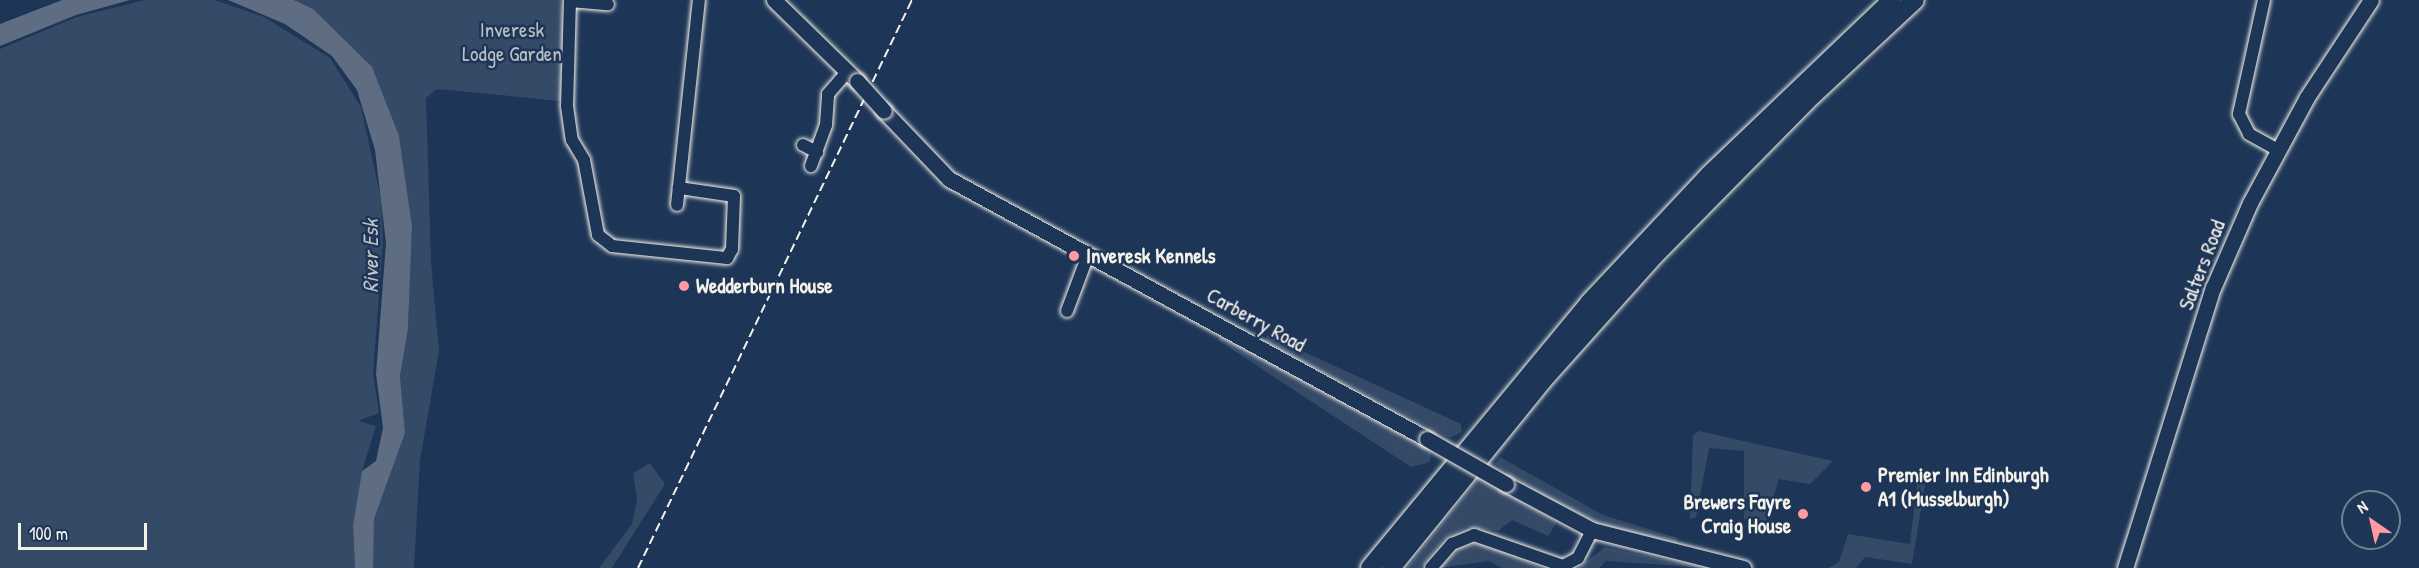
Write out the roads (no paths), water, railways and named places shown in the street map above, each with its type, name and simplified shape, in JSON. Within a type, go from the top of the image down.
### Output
[{"type":"highway","points":[[1861,28],[1883,0]]},
{"type":"highway","points":[[1370,568],[1589,303],[1718,166],[1892,0]]},
{"type":"highway","points":[[1391,568],[1544,379],[1655,255],[1813,95],[1915,0]]},
{"type":"main road","name":"Carberry Road","points":[[774,0],[852,76],[949,178],[1592,530],[1743,568]]},
{"type":"main road","name":"Salters Road","points":[[2125,568],[2213,288],[2278,150],[2371,0]]},
{"type":"street","points":[[678,205],[699,0]]},
{"type":"street","points":[[2264,0],[2239,114],[2250,134],[2278,150]]},
{"type":"street","points":[[608,4],[570,1],[567,106],[572,140],[584,160],[596,229],[607,244],[727,258],[732,249],[734,196],[679,188]]},
{"type":"street","points":[[811,166],[826,125],[828,94],[852,76]]},
{"type":"street","points":[[803,145],[817,152]]},
{"type":"street","points":[[1066,311],[1088,255]]},
{"type":"street","points":[[1431,568],[1452,544],[1474,535],[1563,566],[1578,558],[1592,530]]},
{"type":"railway","points":[[638,568],[912,0]]},
{"type":"place","name":"Inveresk Kennels","points":[[1074,256]]},
{"type":"place","name":"Wedderburn House","points":[[684,286]]},
{"type":"place","name":"Premier Inn Edinburgh A1 (Musselburgh)","points":[[1866,487]]},
{"type":"place","name":"Brewers Fayre Craig House","points":[[1803,514]]},
{"type":"park label","name":"Inveresk Lodge Garden","points":[[512,42]]},
{"type":"water label","name":"River Esk","points":[[371,256]]}]
